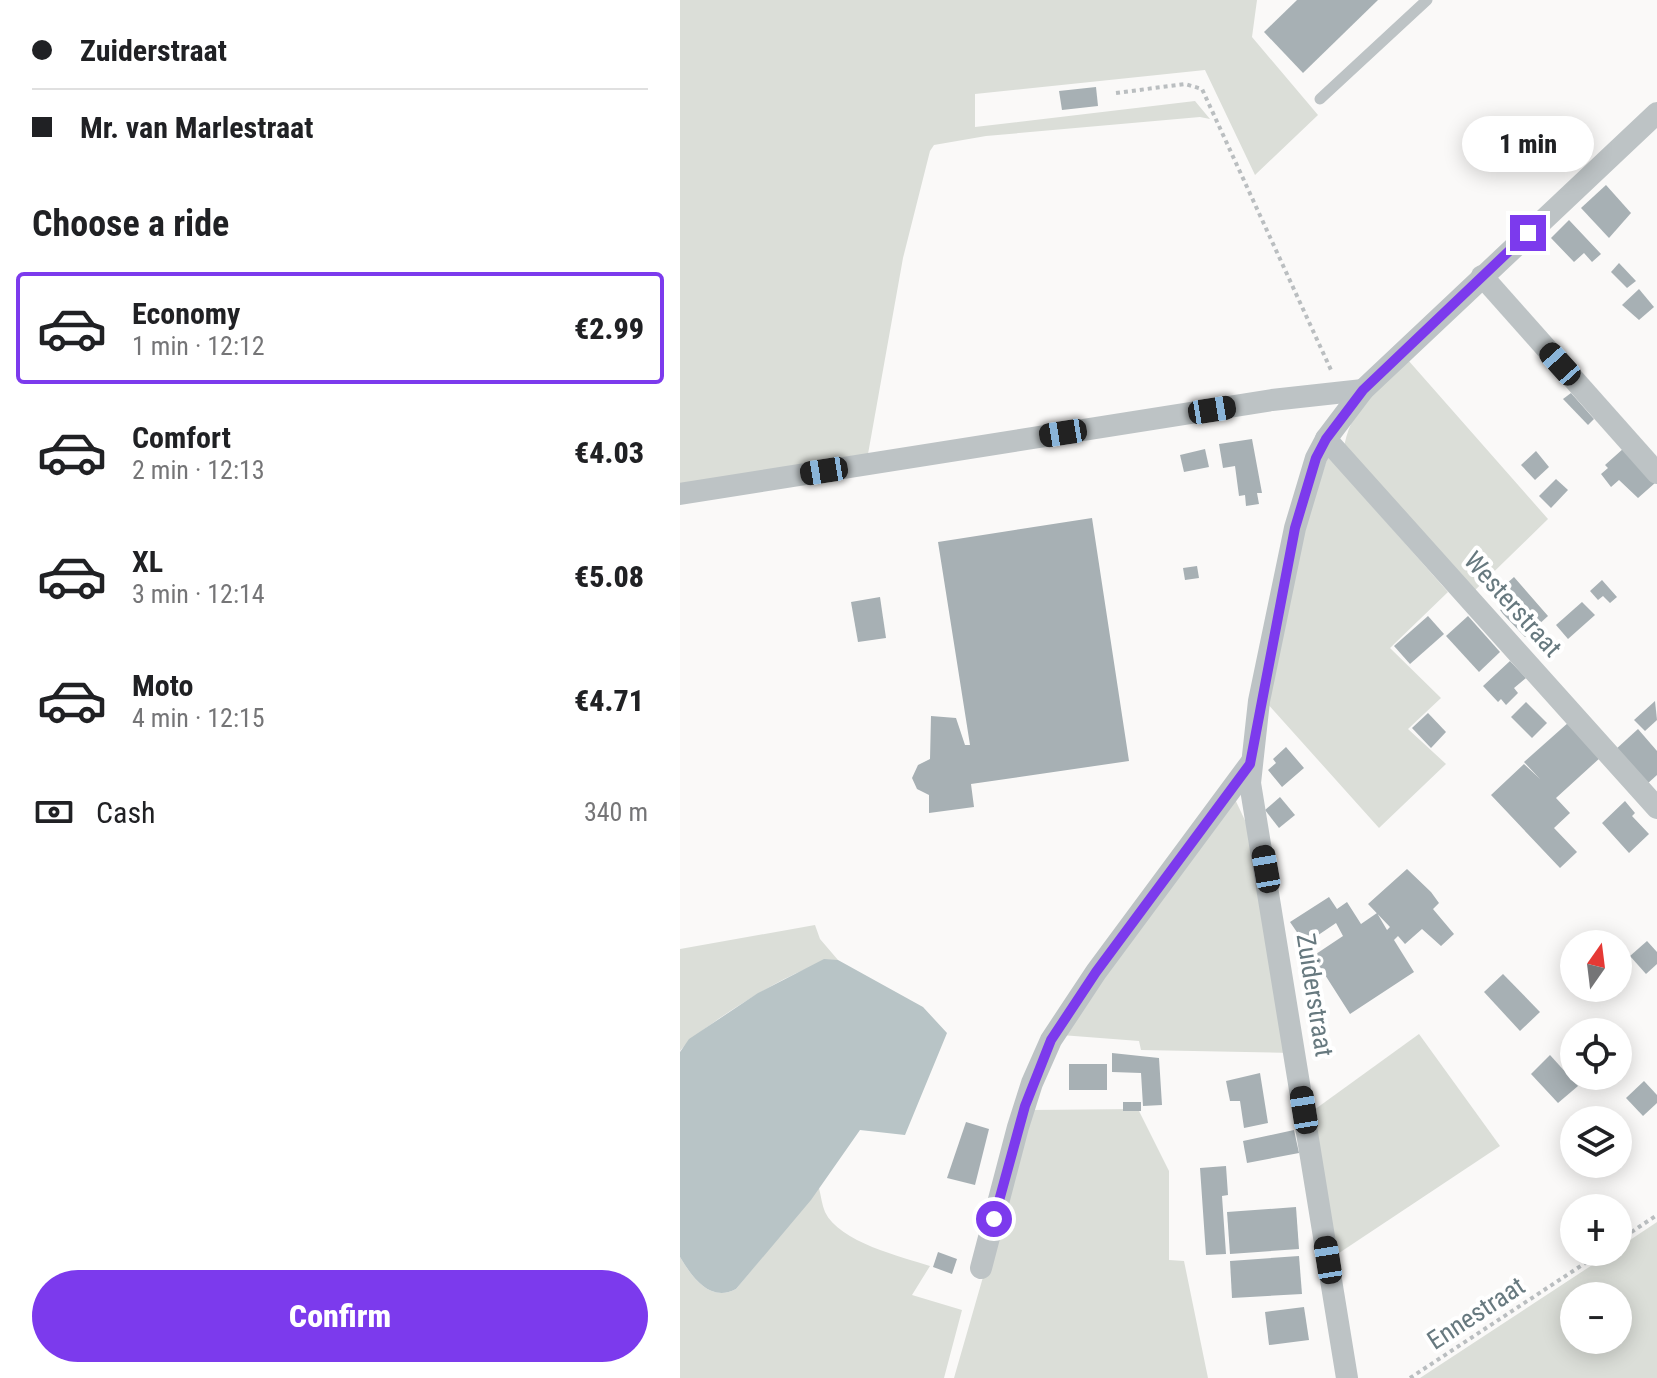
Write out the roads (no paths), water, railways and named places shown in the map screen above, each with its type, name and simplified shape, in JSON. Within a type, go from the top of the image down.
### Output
[{"type":"street","name":"Zuiderstraat","points":[[1347,1378],[1250,783],[1250,764],[1295,528],[1316,458],[1326,439],[1363,390],[1482,276],[1652,127]]},
{"type":"street","points":[[1482,276],[1657,473]]},
{"type":"street","points":[[680,494],[1340,391],[1363,390]]},
{"type":"street","name":"Westerstraat","points":[[1326,439],[1657,808]]},
{"type":"street","name":"Zuiderstraat","points":[[981,1268],[1018,1127],[1051,1040],[1096,972],[1250,764]]},
{"type":"lane","points":[[1320,99],[1427,0]]}]
